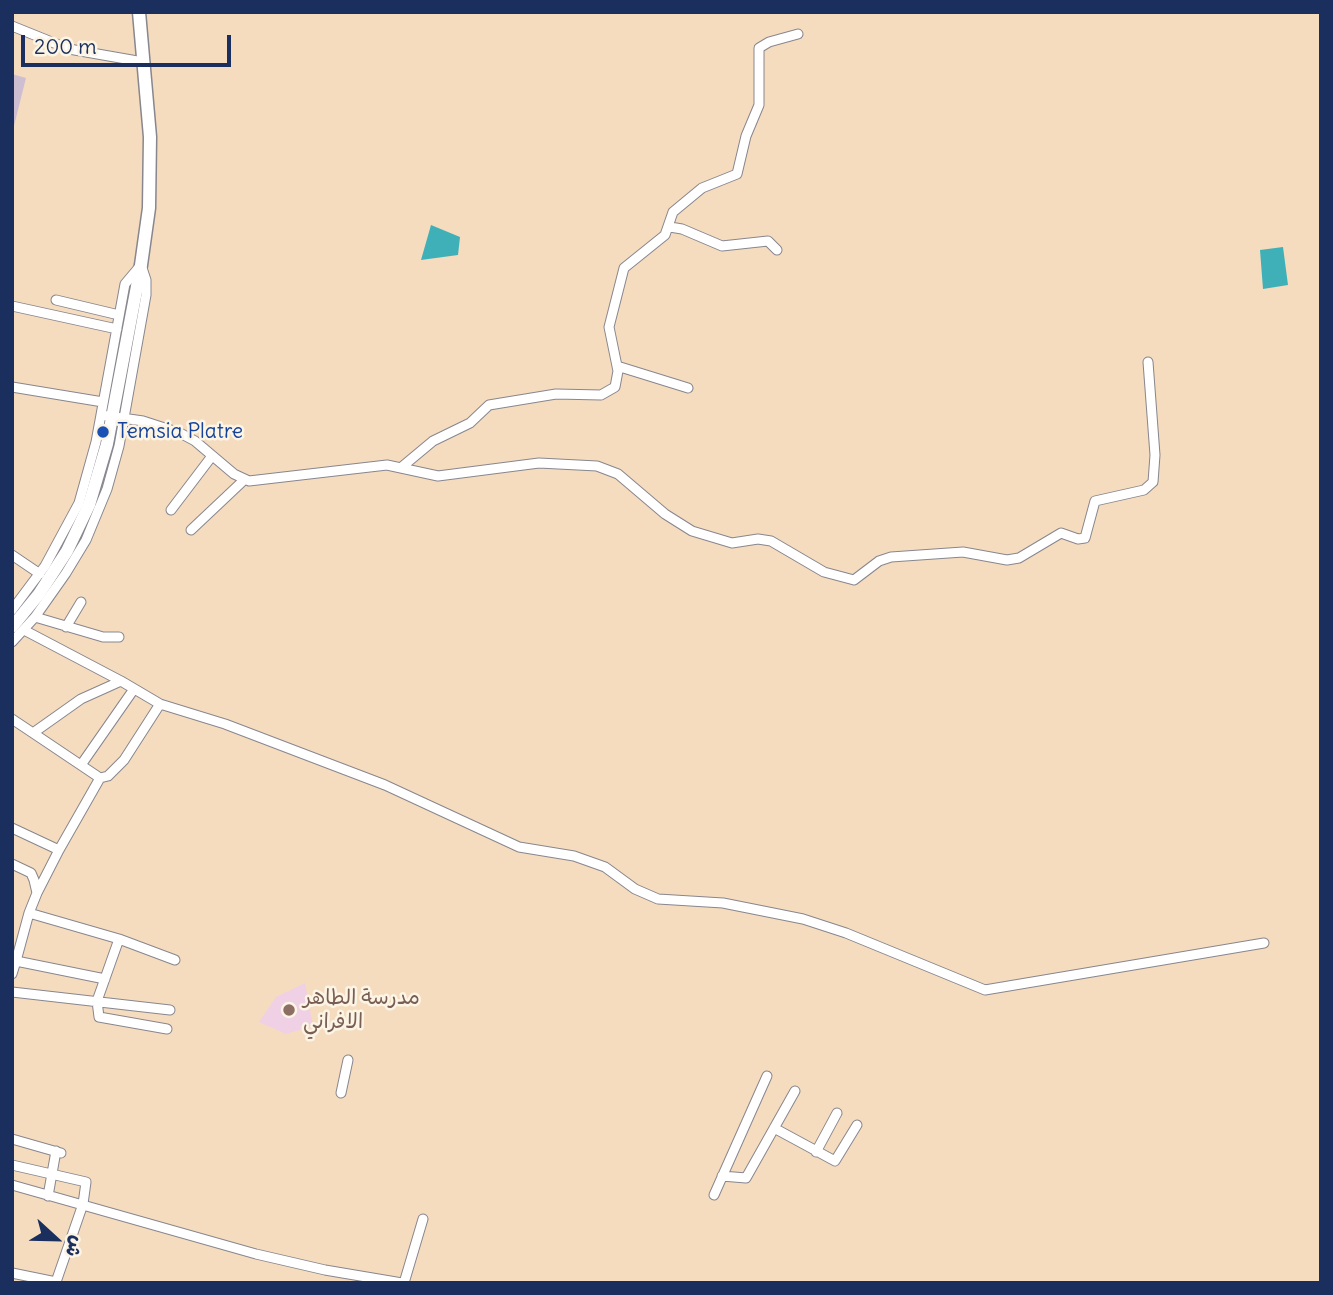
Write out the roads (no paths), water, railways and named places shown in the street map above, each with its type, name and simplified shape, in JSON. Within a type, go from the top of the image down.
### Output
[{"type":"main road","points":[[18,628],[53,571],[81,537],[113,417],[121,324],[141,265],[149,208],[151,156],[139,12]]},
{"type":"street","points":[[12,26],[69,49],[143,62]]},
{"type":"street","points":[[403,466],[433,441],[470,423],[489,405],[556,394],[607,393],[617,383],[617,366],[609,327],[622,271],[627,262],[660,240],[670,227],[673,212],[705,185],[737,174],[746,136],[759,105],[759,48],[769,42],[798,34]]},
{"type":"street","points":[[670,227],[682,229],[722,246],[768,241],[777,250]]},
{"type":"street","points":[[12,642],[18,628],[35,617],[79,503],[92,461],[113,417],[146,287],[141,265]]},
{"type":"street","points":[[56,300],[121,324]]},
{"type":"street","points":[[12,306],[121,324]]},
{"type":"street","points":[[121,324],[103,402],[113,417],[155,424],[180,433],[244,480],[256,482],[309,472],[403,466],[438,476],[539,463],[597,466],[618,474],[665,514],[692,531],[732,543],[758,539],[771,541],[824,572],[846,580],[857,579],[879,561],[891,557],[963,552],[1011,560],[1062,533],[1083,539],[1090,529],[1095,501],[1151,485],[1155,455],[1148,362]]},
{"type":"street","points":[[617,366],[688,388]]},
{"type":"street","points":[[12,387],[103,402]]},
{"type":"street","points":[[171,510],[212,456]]},
{"type":"street","points":[[191,530],[244,480]]},
{"type":"street","points":[[12,555],[53,571]]},
{"type":"street","points":[[12,610],[53,571]]},
{"type":"street","points":[[66,626],[81,602]]},
{"type":"street","points":[[35,617],[103,637],[119,637]]},
{"type":"street","points":[[18,628],[160,704],[217,721],[384,785],[526,849],[574,856],[593,863],[621,876],[635,889],[658,899],[723,903],[803,919],[846,933],[985,990],[1264,943]]},
{"type":"street","points":[[33,733],[80,699],[121,681]]},
{"type":"street","points":[[81,765],[134,689]]},
{"type":"street","points":[[12,974],[29,914],[59,850],[100,778],[108,776],[124,760],[160,704]]},
{"type":"street","points":[[12,719],[100,778]]},
{"type":"street","points":[[12,828],[59,850]]},
{"type":"street","points":[[12,864],[31,873],[37,893]]},
{"type":"street","points":[[29,914],[119,939],[176,960]]},
{"type":"street","points":[[119,939],[97,1001],[99,1017],[167,1029]]},
{"type":"street","points":[[16,961],[105,979]]},
{"type":"street","points":[[12,992],[170,1010]]},
{"type":"street","points":[[341,1093],[348,1060]]},
{"type":"street","points":[[714,1195],[767,1076]]},
{"type":"street","points":[[722,1176],[746,1178],[795,1091]]},
{"type":"street","points":[[816,1152],[837,1113]]},
{"type":"street","points":[[774,1128],[835,1161],[857,1125]]},
{"type":"street","points":[[12,1139],[59,1152],[51,1174],[48,1196]]},
{"type":"street","points":[[12,1165],[86,1182],[83,1204],[56,1283],[12,1273]]},
{"type":"street","points":[[12,1185],[256,1254],[325,1270],[403,1283],[423,1219]]},
{"type":"water","points":[[431,225],[460,237],[458,255],[421,260]]},
{"type":"water","points":[[1283,247],[1288,285],[1263,289],[1260,250]]},
{"type":"place","name":"Temsia Platre","points":[[103,432]]},
{"type":"place","name":"مدرسة الطاهر الافراني","points":[[289,1010]]}]
